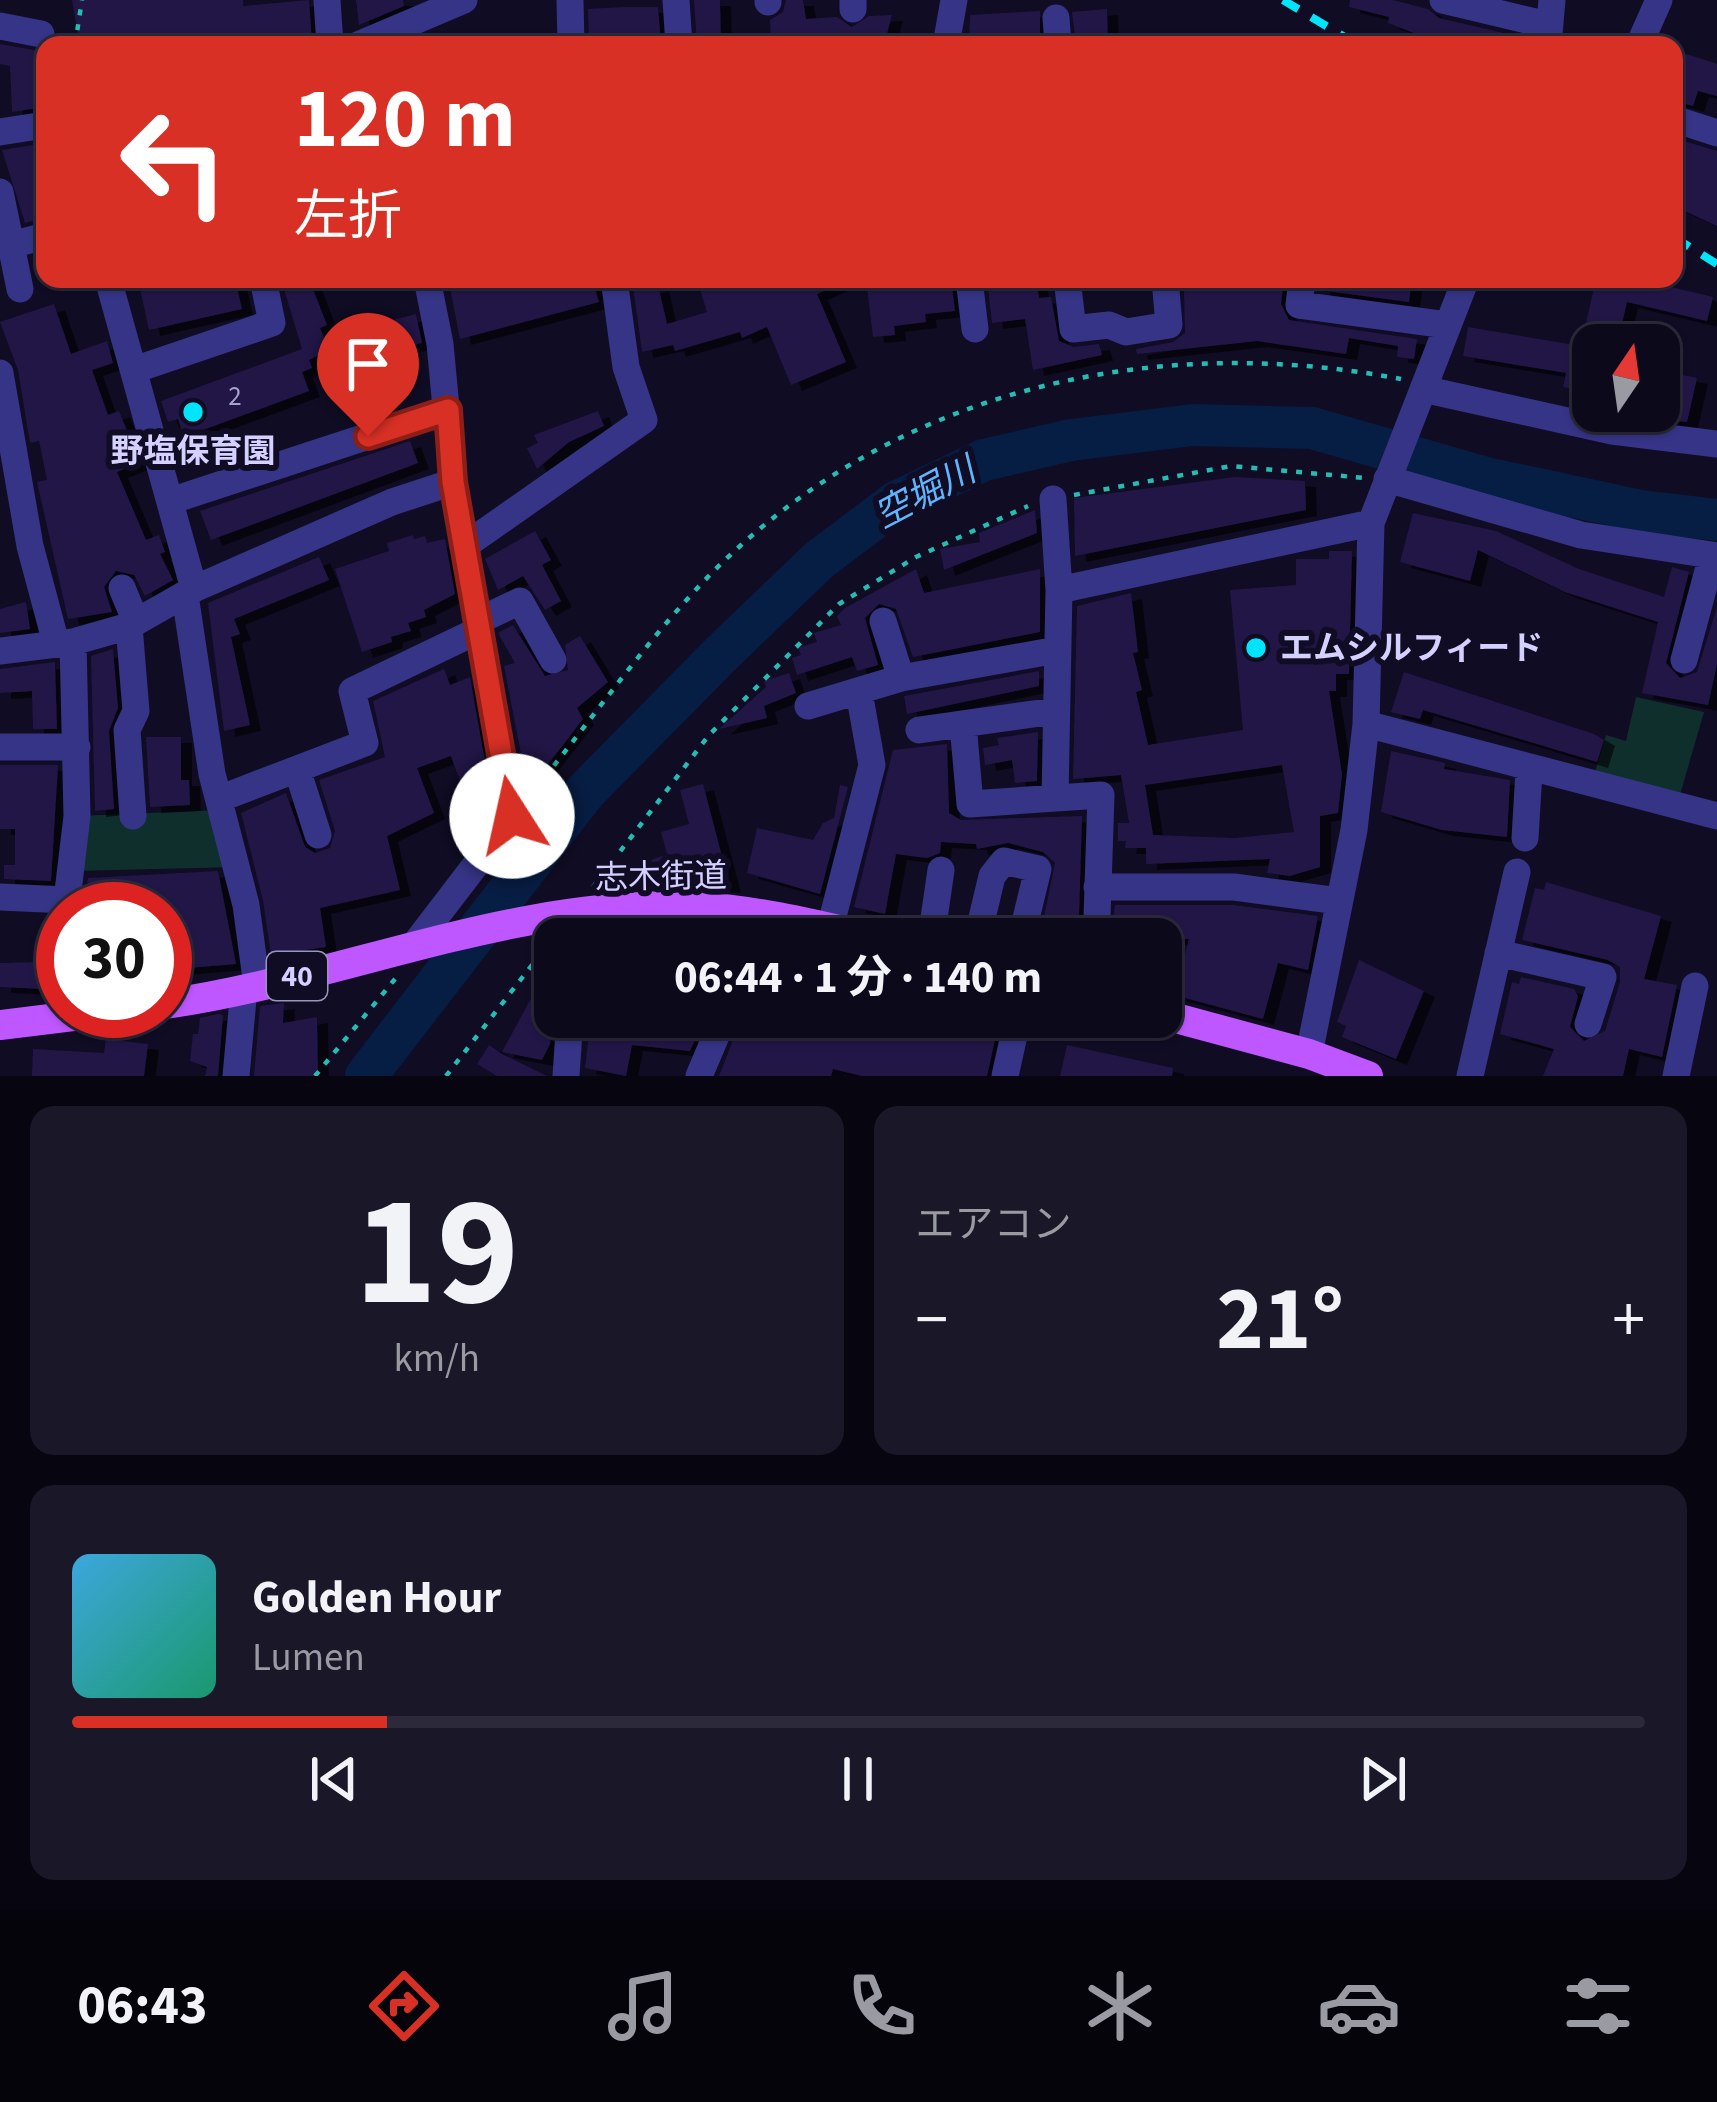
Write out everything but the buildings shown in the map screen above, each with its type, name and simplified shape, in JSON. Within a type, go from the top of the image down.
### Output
[{"type":"main road","name":"志木街道","points":[[602,918],[692,907],[733,918]]},
{"type":"main road","name":"志木街道","points":[[192,999],[534,930]]},
{"type":"main road","points":[[0,1024],[36,1020]]},
{"type":"main road","points":[[1182,1020],[1309,1054],[1368,1076]]},
{"type":"street","points":[[327,0],[329,36]]},
{"type":"street","points":[[379,36],[464,0]]},
{"type":"street","points":[[570,0],[571,36]]},
{"type":"street","points":[[676,0],[678,36]]},
{"type":"street","points":[[948,36],[954,0]]},
{"type":"street","points":[[1443,0],[1550,23]]},
{"type":"street","points":[[1643,36],[1659,0]]},
{"type":"street","points":[[0,26],[41,34]]},
{"type":"street","points":[[1683,122],[1717,133]]},
{"type":"street","points":[[0,132],[36,126]]},
{"type":"street","points":[[0,192],[20,289]]},
{"type":"street","points":[[11,244],[36,238]]},
{"type":"street","points":[[111,288],[170,501],[190,592],[219,799],[246,905],[251,987],[236,1076]]},
{"type":"street","points":[[134,370],[272,322],[265,288]]},
{"type":"street","points":[[412,954],[512,816],[453,482],[448,410],[428,288]]},
{"type":"street","points":[[464,547],[644,420],[626,367],[615,288]]},
{"type":"street","points":[[970,288],[975,328]]},
{"type":"street","points":[[1068,288],[1073,329],[1108,325],[1126,332],[1169,325],[1166,288]]},
{"type":"street","points":[[1301,288],[1299,304],[1447,325]]},
{"type":"street","points":[[1309,1054],[1366,724],[1371,523],[1462,288]]},
{"type":"street","points":[[0,373],[7,456],[64,642],[76,747],[74,872],[67,900],[0,897]]},
{"type":"street","points":[[1424,387],[1612,431],[1717,444]]},
{"type":"street","points":[[170,501],[448,410]]},
{"type":"street","points":[[1387,479],[1581,535],[1714,556],[1684,660]]},
{"type":"street","points":[[0,651],[64,642],[132,624],[190,592],[392,502],[453,482]]},
{"type":"street","points":[[1053,499],[1059,590],[1055,798]]},
{"type":"street","points":[[1059,590],[1371,523]]},
{"type":"street","points":[[122,588],[132,624],[136,712],[127,730],[133,816]]},
{"type":"street","points":[[219,799],[365,743],[352,691],[520,601],[553,660]]},
{"type":"street","points":[[883,621],[901,678]]},
{"type":"street","points":[[808,706],[901,678],[1057,650]]},
{"type":"street","points":[[833,918],[872,765],[860,692]]},
{"type":"street","points":[[919,730],[1055,711]]},
{"type":"street","points":[[963,724],[970,804],[1101,795],[1096,917]]},
{"type":"street","points":[[1366,724],[1529,771],[1622,789],[1717,817]]},
{"type":"street","points":[[0,747],[76,747]]},
{"type":"street","points":[[297,769],[318,835]]},
{"type":"street","points":[[1525,838],[1529,771]]},
{"type":"street","points":[[981,918],[992,876],[1004,861],[1039,869],[1026,918]]},
{"type":"street","points":[[934,918],[941,869]]},
{"type":"street","points":[[1470,1076],[1517,872]]},
{"type":"street","points":[[1097,886],[1234,887],[1339,901]]},
{"type":"street","points":[[1498,952],[1603,977],[1588,1024]]},
{"type":"street","points":[[1676,1076],[1695,986]]},
{"type":"street","points":[[566,1076],[569,1038]]},
{"type":"street","points":[[699,1076],[715,1038]]},
{"type":"street","points":[[1005,1076],[1013,1038]]},
{"type":"path","points":[[76,36],[82,0]]},
{"type":"path","points":[[512,816],[737,548],[825,476],[926,422],[1058,378],[1154,365],[1328,365],[1424,387]]},
{"type":"path","points":[[580,918],[709,735],[839,604],[916,557],[1053,499],[1231,466],[1387,479]]},
{"type":"path","points":[[315,1076],[412,954]]},
{"type":"path","points":[[446,1076],[534,973]]},
{"type":"green space","points":[[1636,697],[1704,712],[1677,805],[1592,782],[1606,735],[1626,741]]},
{"type":"green space","points":[[222,810],[237,867],[74,871],[77,816]]},
{"type":"waterway","name":"空堀川","points":[[366,1076],[585,792],[721,654],[819,560],[896,502],[984,460],[1071,440],[1193,425],[1312,428],[1486,478],[1641,511],[1717,520]]},
{"type":"railway","points":[[1283,0],[1343,36]]},
{"type":"railway","points":[[1683,243],[1717,264]]},
{"type":"place","name":"野塩保育園","points":[[193,412]]},
{"type":"place","name":"エムシルフィード","points":[[1256,648]]},
{"type":"route","points":[[368,436],[448,410],[453,482],[512,816]]}]
